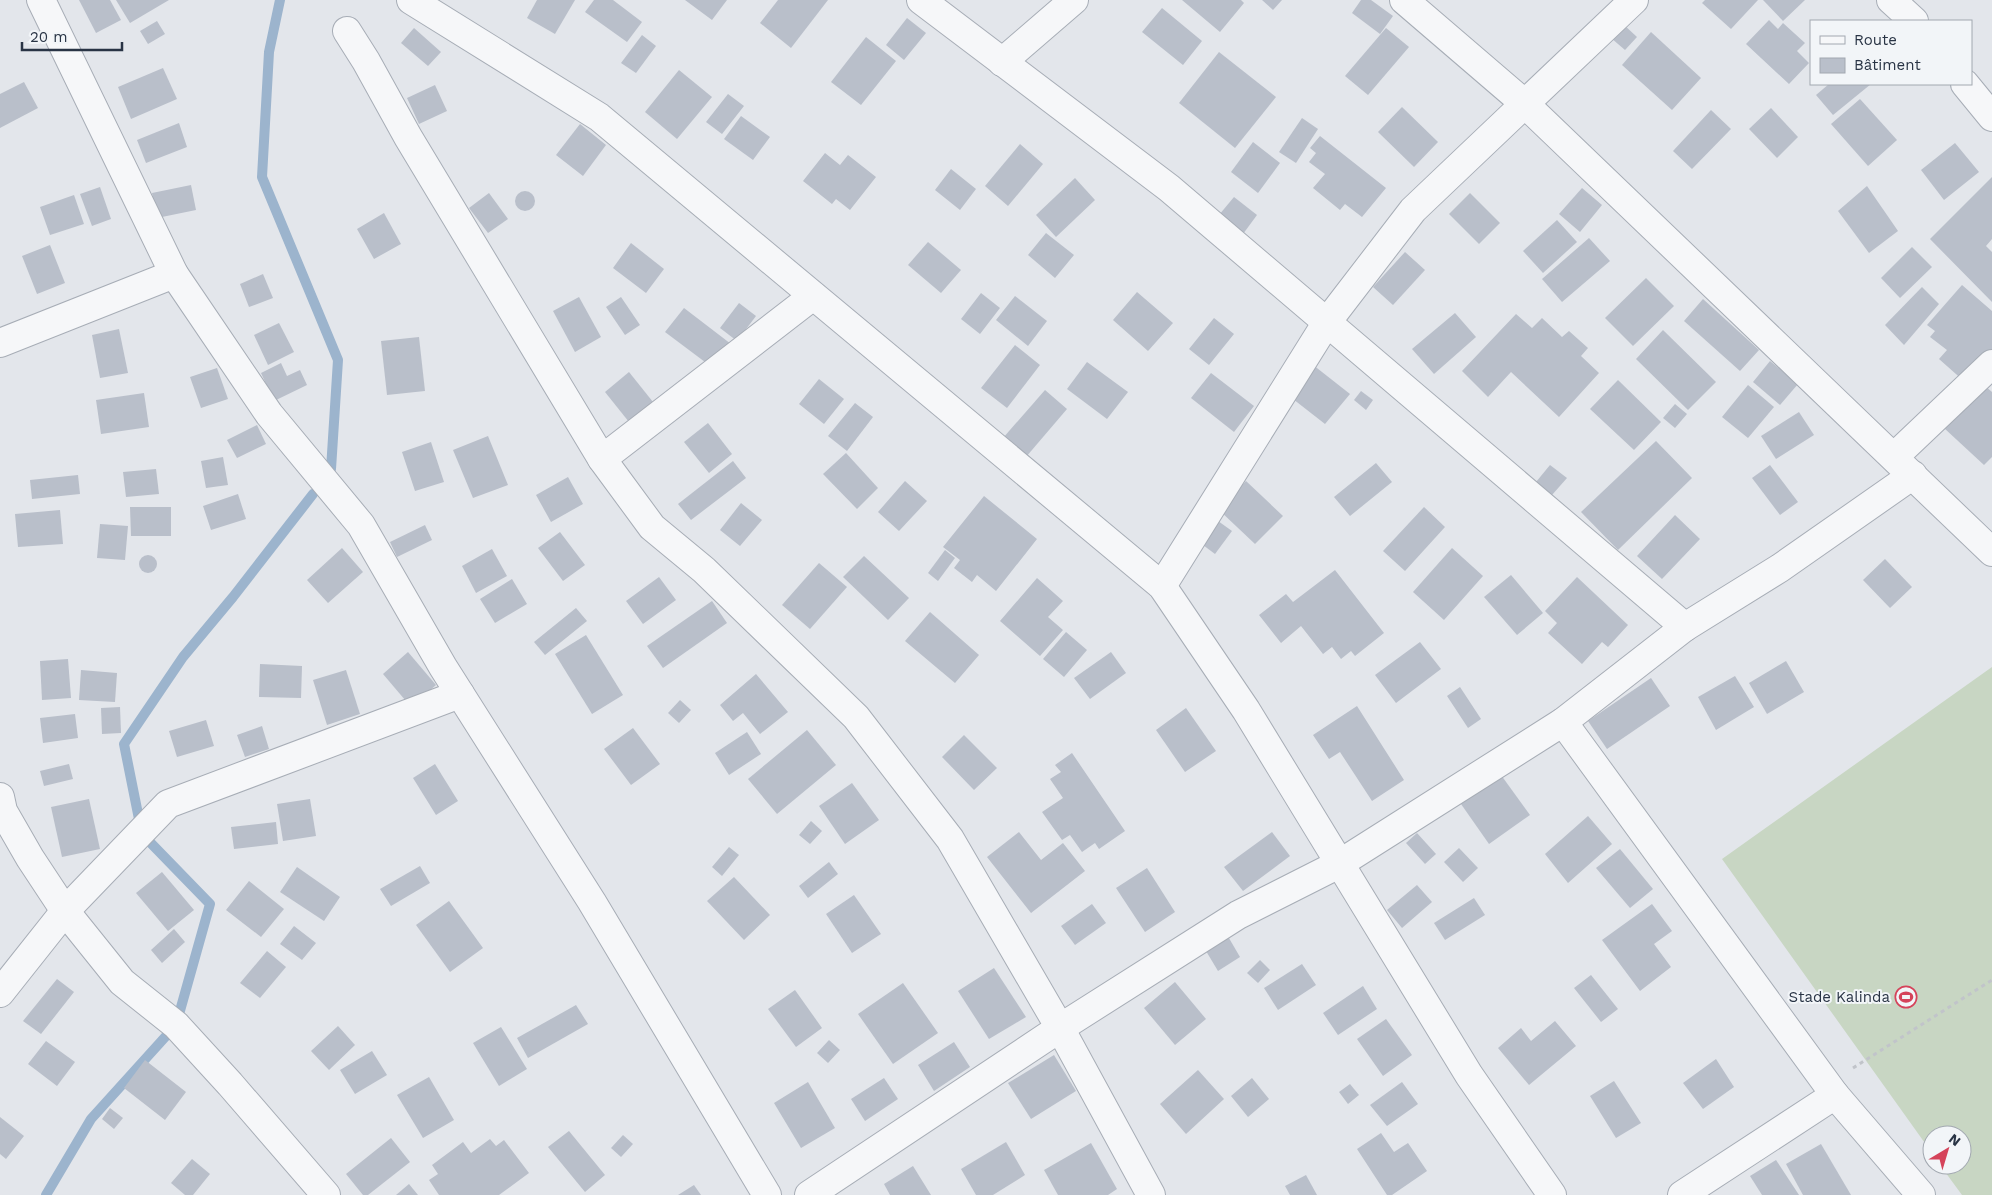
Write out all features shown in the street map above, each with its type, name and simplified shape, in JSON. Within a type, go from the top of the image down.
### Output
[{"type":"street","points":[[41,0],[174,274],[269,414],[362,525],[443,667],[592,902],[767,1195]]},
{"type":"street","points":[[411,0],[599,118],[1162,586],[1246,710],[1470,1075],[1552,1195]]},
{"type":"street","points":[[921,0],[1169,188],[1685,627]]},
{"type":"street","points":[[1002,62],[1074,0]]},
{"type":"street","points":[[1404,0],[1524,103],[1992,552]]},
{"type":"street","points":[[1162,586],[1327,322],[1413,210],[1634,0]]},
{"type":"street","points":[[1891,0],[1913,20]]},
{"type":"street","points":[[347,31],[366,61],[413,146],[602,459],[652,527],[704,570],[856,717],[950,839],[1060,1028],[1151,1195]]},
{"type":"street","points":[[1966,85],[1992,117]]},
{"type":"street","points":[[0,343],[174,274]]},
{"type":"street","points":[[602,459],[813,296]]},
{"type":"street","points":[[809,1195],[1060,1028],[1238,915],[1339,864],[1563,722],[1685,627],[1780,568],[1904,466],[1992,364]]},
{"type":"street","points":[[0,993],[65,911],[168,804],[460,694]]},
{"type":"street","points":[[1563,722],[1835,1096],[1921,1195]]},
{"type":"street","points":[[0,796],[3,812],[30,858],[65,911],[122,982],[176,1025],[326,1195]]},
{"type":"street","points":[[1682,1195],[1835,1096]]},
{"type":"path","points":[[1835,1096],[1847,1072],[1992,980]]},
{"type":"green space","name":"Stade Kalinda","points":[[1992,667],[1992,1195],[1962,1195],[1947,1175],[1972,1175],[1972,1125],[1922,1125],[1922,1139],[1722,859]]},
{"type":"building","points":[[79,0],[110,0],[121,20],[96,33]]},
{"type":"building","points":[[116,0],[169,0],[130,23]]},
{"type":"building","points":[[537,0],[575,0],[555,34],[527,18]]},
{"type":"building","points":[[594,0],[613,0],[642,22],[627,42],[585,12]]},
{"type":"building","points":[[685,0],[727,0],[712,20]]},
{"type":"building","points":[[778,0],[828,0],[791,48],[760,23]]},
{"type":"building","points":[[1182,0],[1241,0],[1244,3],[1220,32]]},
{"type":"building","points":[[1262,0],[1282,0],[1273,10]]},
{"type":"building","points":[[1361,0],[1371,0],[1393,16],[1380,34],[1352,13]]},
{"type":"building","points":[[1705,0],[1758,0],[1731,29],[1702,3]]},
{"type":"building","points":[[1763,0],[1805,0],[1783,21]]},
{"type":"building","points":[[1162,8],[1202,41],[1183,65],[1142,32]]},
{"type":"building","points":[[907,18],[926,33],[904,60],[886,45]]},
{"type":"building","points":[[1769,20],[1778,29],[1783,23],[1805,43],[1797,51],[1809,63],[1789,84],[1746,44]]},
{"type":"building","points":[[157,21],[165,34],[148,44],[140,31]]},
{"type":"building","points":[[1623,24],[1637,37],[1625,50],[1611,38]]},
{"type":"building","points":[[414,28],[441,52],[428,66],[401,43]]},
{"type":"building","points":[[1386,28],[1409,47],[1368,95],[1345,76]]},
{"type":"building","points":[[1651,32],[1701,78],[1672,110],[1622,65]]},
{"type":"building","points":[[642,35],[656,46],[636,73],[621,63]]},
{"type":"building","points":[[866,37],[896,61],[861,105],[831,82]]},
{"type":"building","points":[[1219,52],[1276,97],[1235,148],[1179,103]]},
{"type":"building","points":[[163,68],[177,99],[131,119],[118,87]]},
{"type":"building","points":[[679,70],[712,97],[677,139],[645,112]]},
{"type":"building","points":[[24,82],[38,108],[0,128],[0,94]]},
{"type":"building","points":[[435,85],[447,111],[419,124],[407,98]]},
{"type":"building","points":[[1828,85],[1870,85],[1833,115],[1816,95]]},
{"type":"building","points":[[728,94],[744,106],[722,134],[706,122]]},
{"type":"building","points":[[1860,99],[1897,140],[1868,166],[1831,124]]},
{"type":"building","points":[[1402,107],[1438,142],[1414,167],[1378,132]]},
{"type":"building","points":[[1771,108],[1798,137],[1777,158],[1749,129]]},
{"type":"building","points":[[1711,110],[1731,129],[1692,169],[1673,151]]},
{"type":"building","points":[[741,116],[770,137],[753,160],[724,139]]},
{"type":"building","points":[[1302,118],[1318,129],[1296,163],[1279,152]]},
{"type":"building","points":[[179,123],[187,147],[146,163],[137,140]]},
{"type":"building","points":[[580,124],[606,145],[583,176],[556,155]]},
{"type":"building","points":[[1320,136],[1386,188],[1362,217],[1345,204],[1340,210],[1313,188],[1325,174],[1309,162],[1316,153],[1310,148]]},
{"type":"building","points":[[1253,142],[1280,163],[1258,193],[1231,172]]},
{"type":"building","points":[[1955,143],[1979,172],[1944,200],[1921,170]]},
{"type":"building","points":[[1020,144],[1043,164],[1008,206],[985,186]]},
{"type":"building","points":[[825,153],[840,165],[848,155],[876,177],[850,210],[836,199],[832,204],[803,181]]},
{"type":"building","points":[[951,169],[976,189],[960,210],[935,190]]},
{"type":"building","points":[[1992,177],[1992,239],[1986,246],[1992,252],[1992,302],[1930,239]]},
{"type":"building","points":[[1075,178],[1095,200],[1056,237],[1036,215]]},
{"type":"building","points":[[191,185],[196,210],[157,218],[152,193]]},
{"type":"building","points":[[1867,186],[1898,231],[1869,253],[1838,211]]},
{"type":"building","points":[[100,187],[111,219],[92,226],[80,194]]},
{"type":"building","points":[[1582,188],[1602,205],[1580,232],[1559,214]]},
{"type":"building","points":[[525,191],[532,194],[535,201],[532,208],[525,211],[518,208],[515,201],[518,194]]},
{"type":"building","points":[[489,193],[508,219],[488,233],[469,208]]},
{"type":"building","points":[[1470,193],[1500,223],[1479,244],[1449,214]]},
{"type":"building","points":[[74,195],[84,224],[50,235],[40,207]]},
{"type":"building","points":[[1234,197],[1257,215],[1243,234],[1219,215]]},
{"type":"building","points":[[384,213],[401,244],[374,259],[357,229]]},
{"type":"building","points":[[1557,220],[1577,242],[1543,273],[1523,251]]},
{"type":"building","points":[[1046,233],[1074,255],[1055,278],[1028,255]]},
{"type":"building","points":[[1589,238],[1610,261],[1562,302],[1542,279]]},
{"type":"building","points":[[928,242],[961,270],[941,293],[908,265]]},
{"type":"building","points":[[631,243],[664,269],[646,293],[613,268]]},
{"type":"building","points":[[50,245],[65,283],[37,294],[22,256]]},
{"type":"building","points":[[1912,247],[1932,267],[1900,298],[1881,278]]},
{"type":"building","points":[[1405,252],[1425,270],[1393,305],[1373,287]]},
{"type":"building","points":[[263,274],[273,298],[249,307],[240,284]]},
{"type":"building","points":[[1646,278],[1674,306],[1633,346],[1605,318]]},
{"type":"building","points":[[1962,285],[1992,311],[1992,352],[1965,382],[1939,359],[1947,350],[1930,337],[1935,331],[1927,325]]},
{"type":"building","points":[[1922,287],[1939,304],[1904,345],[1885,325]]},
{"type":"building","points":[[1137,292],[1173,323],[1148,351],[1113,320]]},
{"type":"building","points":[[981,293],[1000,308],[980,334],[961,319]]},
{"type":"building","points":[[1015,296],[1047,321],[1028,346],[996,320]]},
{"type":"building","points":[[579,297],[601,337],[575,352],[553,311]]},
{"type":"building","points":[[621,297],[640,325],[625,335],[606,307]]},
{"type":"building","points":[[1703,299],[1759,350],[1740,371],[1684,321]]},
{"type":"building","points":[[739,303],[756,316],[737,341],[720,328]]},
{"type":"building","points":[[684,308],[731,344],[713,368],[665,332]]},
{"type":"building","points":[[1455,313],[1476,337],[1434,374],[1412,349]]},
{"type":"building","points":[[1516,314],[1532,328],[1542,318],[1562,337],[1569,331],[1588,348],[1581,356],[1599,373],[1559,417],[1511,372],[1488,397],[1462,371]]},
{"type":"building","points":[[1214,318],[1234,334],[1209,365],[1189,349]]},
{"type":"building","points":[[279,323],[294,352],[268,365],[254,335]]},
{"type":"building","points":[[119,329],[128,373],[100,378],[92,335]]},
{"type":"building","points":[[1663,330],[1716,382],[1688,410],[1636,359]]},
{"type":"building","points":[[419,337],[425,391],[387,395],[381,341]]},
{"type":"building","points":[[1015,345],[1040,365],[1007,408],[981,388]]},
{"type":"building","points":[[1308,361],[1350,394],[1325,424],[1284,392]]},
{"type":"building","points":[[1770,361],[1798,384],[1780,405],[1753,382]]},
{"type":"building","points":[[1087,362],[1128,392],[1107,419],[1067,389]]},
{"type":"building","points":[[281,363],[287,376],[300,370],[307,385],[274,401],[261,373]]},
{"type":"building","points":[[217,368],[228,399],[201,408],[190,377]]},
{"type":"building","points":[[629,372],[661,412],[637,432],[605,392]]},
{"type":"building","points":[[1211,373],[1254,406],[1234,432],[1191,398]]},
{"type":"building","points":[[819,379],[844,399],[824,424],[799,404]]},
{"type":"building","points":[[1618,380],[1661,422],[1634,450],[1590,409]]},
{"type":"building","points":[[1748,385],[1774,407],[1748,438],[1722,417]]},
{"type":"building","points":[[1984,385],[1992,392],[1992,457],[1984,465],[1944,428]]},
{"type":"building","points":[[1045,390],[1067,409],[1026,457],[1003,438]]},
{"type":"building","points":[[1361,391],[1373,400],[1366,410],[1354,400]]},
{"type":"building","points":[[144,393],[149,427],[101,434],[96,400]]},
{"type":"building","points":[[855,403],[873,417],[847,451],[828,436]]},
{"type":"building","points":[[1675,404],[1687,414],[1675,428],[1663,418]]},
{"type":"building","points":[[1799,412],[1814,435],[1776,459],[1761,436]]},
{"type":"building","points":[[708,423],[732,454],[709,473],[684,442]]},
{"type":"building","points":[[257,425],[266,444],[237,458],[227,440]]},
{"type":"building","points":[[488,436],[508,485],[473,498],[453,450]]},
{"type":"building","points":[[1656,441],[1692,478],[1618,550],[1581,512]]},
{"type":"building","points":[[431,442],[444,482],[415,491],[402,452]]},
{"type":"building","points":[[846,453],[878,488],[857,509],[823,474]]},
{"type":"building","points":[[223,457],[228,485],[206,488],[201,461]]},
{"type":"building","points":[[733,461],[746,478],[691,520],[678,504]]},
{"type":"building","points":[[1376,463],[1392,482],[1350,516],[1334,497]]},
{"type":"building","points":[[1550,465],[1567,478],[1552,495],[1536,482]]},
{"type":"building","points":[[1770,465],[1798,502],[1780,515],[1752,478]]},
{"type":"building","points":[[156,469],[159,494],[126,497],[123,472]]},
{"type":"building","points":[[78,475],[80,494],[32,499],[30,480]]},
{"type":"building","points":[[568,477],[583,504],[551,522],[536,495]]},
{"type":"building","points":[[905,481],[927,501],[899,531],[878,512]]},
{"type":"building","points":[[1246,481],[1283,516],[1255,544],[1219,510]]},
{"type":"building","points":[[238,494],[246,519],[211,530],[203,506]]},
{"type":"building","points":[[984,496],[1037,539],[996,591],[977,575],[972,582],[954,568],[960,560],[943,547]]},
{"type":"building","points":[[741,503],[762,520],[740,546],[720,530]]},
{"type":"building","points":[[130,507],[171,507],[171,536],[131,536]]},
{"type":"building","points":[[1424,507],[1445,527],[1405,571],[1383,551]]},
{"type":"building","points":[[60,510],[63,544],[18,547],[15,514]]},
{"type":"building","points":[[1675,515],[1700,539],[1662,579],[1637,556]]},
{"type":"building","points":[[1211,516],[1232,531],[1215,554],[1195,539]]},
{"type":"building","points":[[100,524],[128,526],[125,560],[97,558]]},
{"type":"building","points":[[425,525],[432,540],[397,557],[390,542]]},
{"type":"building","points":[[560,532],[585,565],[563,581],[538,548]]},
{"type":"building","points":[[342,548],[363,572],[328,603],[307,580]]},
{"type":"building","points":[[1452,548],[1483,576],[1444,620],[1413,592]]},
{"type":"building","points":[[492,549],[507,576],[476,593],[462,566]]},
{"type":"building","points":[[945,550],[955,558],[938,581],[928,573]]},
{"type":"building","points":[[148,555],[154,558],[157,564],[154,570],[148,573],[142,570],[139,564],[142,558]]},
{"type":"building","points":[[864,556],[909,598],[888,620],[843,577]]},
{"type":"building","points":[[1885,559],[1912,587],[1890,608],[1863,580]]},
{"type":"building","points":[[819,563],[847,587],[810,629],[782,605]]},
{"type":"building","points":[[1335,570],[1384,633],[1355,656],[1351,651],[1341,659],[1332,647],[1323,654],[1301,626],[1281,643],[1259,615],[1286,594],[1293,602]]},
{"type":"building","points":[[1511,575],[1543,613],[1517,635],[1484,597]]},
{"type":"building","points":[[659,577],[676,600],[643,624],[626,601]]},
{"type":"building","points":[[1577,577],[1628,625],[1608,647],[1602,642],[1582,664],[1548,633],[1557,623],[1545,611]]},
{"type":"building","points":[[1037,578],[1063,601],[1048,617],[1063,630],[1040,656],[1000,621]]},
{"type":"building","points":[[512,579],[527,604],[495,623],[480,599]]},
{"type":"building","points":[[712,601],[727,623],[663,668],[647,646]]},
{"type":"building","points":[[576,608],[587,621],[545,655],[534,642]]},
{"type":"building","points":[[930,612],[979,655],[955,683],[905,641]]},
{"type":"building","points":[[1066,632],[1087,650],[1064,677],[1043,659]]},
{"type":"building","points":[[586,635],[623,695],[592,714],[555,654]]},
{"type":"building","points":[[1420,642],[1441,669],[1396,703],[1375,675]]},
{"type":"building","points":[[408,652],[436,685],[411,707],[383,674]]},
{"type":"building","points":[[1111,652],[1126,673],[1090,699],[1074,678]]},
{"type":"building","points":[[68,659],[71,698],[42,700],[40,661]]},
{"type":"building","points":[[1786,661],[1804,692],[1767,714],[1749,683]]},
{"type":"building","points":[[260,664],[302,666],[301,698],[259,697]]},
{"type":"building","points":[[81,670],[117,673],[115,702],[79,700]]},
{"type":"building","points":[[346,670],[360,714],[327,725],[313,680]]},
{"type":"building","points":[[756,674],[788,712],[760,734],[743,713],[733,721],[720,705]]},
{"type":"building","points":[[1735,676],[1754,707],[1716,730],[1698,697]]},
{"type":"building","points":[[1651,678],[1670,706],[1607,749],[1588,721]]},
{"type":"building","points":[[1460,687],[1481,719],[1468,728],[1447,696]]},
{"type":"building","points":[[680,700],[691,710],[679,723],[668,713]]},
{"type":"building","points":[[1357,706],[1404,780],[1372,801],[1340,752],[1329,759],[1313,735]]},
{"type":"building","points":[[120,707],[121,733],[102,734],[101,708]]},
{"type":"building","points":[[1186,708],[1216,751],[1185,772],[1156,730]]},
{"type":"building","points":[[75,714],[78,738],[43,743],[40,718]]},
{"type":"building","points":[[206,720],[214,746],[177,757],[169,731]]},
{"type":"building","points":[[262,726],[269,749],[245,757],[237,735]]},
{"type":"building","points":[[633,728],[660,764],[631,785],[604,749]]},
{"type":"building","points":[[807,730],[836,765],[777,814],[748,779]]},
{"type":"building","points":[[747,732],[761,754],[729,775],[715,753]]},
{"type":"building","points":[[964,735],[997,768],[974,790],[942,757]]},
{"type":"building","points":[[1072,753],[1125,831],[1099,849],[1095,843],[1082,852],[1070,835],[1062,840],[1042,812],[1063,798],[1050,779],[1061,772],[1055,765]]},
{"type":"building","points":[[69,764],[73,779],[44,786],[40,771]]},
{"type":"building","points":[[435,764],[458,801],[436,815],[413,778]]},
{"type":"building","points":[[1501,775],[1530,815],[1489,844],[1461,804]]},
{"type":"building","points":[[852,783],[879,820],[845,844],[819,806]]},
{"type":"building","points":[[89,799],[100,849],[62,857],[51,807]]},
{"type":"building","points":[[310,799],[316,836],[283,841],[277,804]]},
{"type":"building","points":[[1588,816],[1612,844],[1568,883],[1545,854]]},
{"type":"building","points":[[811,821],[822,831],[810,844],[799,835]]},
{"type":"building","points":[[276,822],[278,844],[234,849],[231,827]]},
{"type":"building","points":[[1019,832],[1041,860],[1063,843],[1085,871],[1031,913],[987,857]]},
{"type":"building","points":[[1272,832],[1290,856],[1243,891],[1224,867]]},
{"type":"building","points":[[1417,833],[1436,854],[1425,864],[1406,843]]},
{"type":"building","points":[[729,847],[739,855],[722,876],[712,867]]},
{"type":"building","points":[[1459,848],[1478,868],[1463,882],[1444,862]]},
{"type":"building","points":[[1620,849],[1653,889],[1630,908],[1596,868]]},
{"type":"building","points":[[829,862],[838,874],[808,898],[799,886]]},
{"type":"building","points":[[420,866],[430,883],[391,906],[380,889]]},
{"type":"building","points":[[297,867],[340,897],[324,921],[280,892]]},
{"type":"building","points":[[1147,868],[1175,912],[1145,932],[1116,888]]},
{"type":"building","points":[[162,872],[194,910],[168,931],[136,893]]},
{"type":"building","points":[[734,877],[770,915],[744,940],[707,901]]},
{"type":"building","points":[[249,881],[284,909],[261,937],[226,910]]},
{"type":"building","points":[[1417,885],[1432,902],[1402,928],[1387,910]]},
{"type":"building","points":[[854,895],[881,934],[852,953],[826,914]]},
{"type":"building","points":[[1474,898],[1485,915],[1445,940],[1434,923]]},
{"type":"building","points":[[449,901],[483,948],[450,972],[416,925]]},
{"type":"building","points":[[1092,904],[1106,923],[1075,945],[1061,926]]},
{"type":"building","points":[[1652,904],[1672,931],[1654,944],[1671,967],[1640,991],[1602,940]]},
{"type":"building","points":[[294,926],[316,943],[302,960],[280,944]]},
{"type":"building","points":[[174,929],[185,942],[162,963],[151,950]]},
{"type":"building","points":[[1226,933],[1240,957],[1218,971],[1203,946]]},
{"type":"building","points":[[267,951],[286,967],[260,998],[240,983]]},
{"type":"building","points":[[1260,960],[1270,970],[1258,983],[1247,973]]},
{"type":"building","points":[[1302,964],[1316,985],[1278,1010],[1264,988]]},
{"type":"building","points":[[994,968],[1026,1017],[989,1039],[958,991]]},
{"type":"building","points":[[1591,975],[1618,1009],[1601,1022],[1574,988]]},
{"type":"building","points":[[57,979],[74,992],[41,1034],[23,1021]]},
{"type":"building","points":[[1175,982],[1206,1019],[1175,1045],[1144,1008]]},
{"type":"building","points":[[903,983],[938,1033],[893,1064],[858,1014]]},
{"type":"building","points":[[1363,986],[1377,1009],[1338,1035],[1323,1013]]},
{"type":"building","points":[[795,990],[822,1028],[796,1047],[768,1009]]},
{"type":"building","points":[[576,1005],[588,1024],[528,1058],[517,1038]]},
{"type":"building","points":[[1386,1019],[1412,1055],[1383,1076],[1357,1039]]},
{"type":"building","points":[[1555,1021],[1576,1046],[1529,1085],[1498,1048],[1521,1028],[1531,1041]]},
{"type":"building","points":[[338,1026],[355,1045],[329,1070],[311,1051]]},
{"type":"building","points":[[501,1027],[527,1069],[499,1086],[473,1043]]},
{"type":"building","points":[[829,1040],[840,1050],[828,1063],[817,1053]]},
{"type":"building","points":[[46,1041],[75,1062],[57,1086],[28,1064]]},
{"type":"building","points":[[954,1042],[970,1067],[934,1091],[918,1065]]},
{"type":"building","points":[[372,1051],[387,1075],[355,1094],[340,1070]]},
{"type":"building","points":[[1054,1055],[1076,1091],[1031,1119],[1008,1083]]},
{"type":"building","points":[[1716,1059],[1734,1087],[1703,1109],[1683,1083]]},
{"type":"building","points":[[145,1060],[186,1092],[165,1120],[124,1088]]},
{"type":"building","points":[[1198,1070],[1224,1099],[1186,1134],[1160,1104]]},
{"type":"building","points":[[429,1077],[454,1120],[423,1138],[397,1095]]},
{"type":"building","points":[[884,1078],[898,1099],[865,1121],[851,1099]]},
{"type":"building","points":[[1252,1078],[1269,1099],[1248,1117],[1231,1096]]},
{"type":"building","points":[[1614,1081],[1641,1123],[1616,1138],[1590,1096]]},
{"type":"building","points":[[808,1082],[835,1128],[801,1148],[774,1103]]},
{"type":"building","points":[[1402,1082],[1418,1104],[1387,1126],[1370,1105]]},
{"type":"building","points":[[1350,1084],[1359,1095],[1348,1104],[1339,1092]]},
{"type":"building","points":[[110,1108],[123,1118],[114,1129],[102,1119]]},
{"type":"building","points":[[0,1117],[24,1136],[6,1159],[0,1154]]},
{"type":"building","points":[[569,1131],[605,1175],[585,1192],[548,1147]]},
{"type":"building","points":[[1381,1133],[1394,1152],[1408,1143],[1427,1171],[1392,1195],[1387,1195],[1357,1149]]},
{"type":"building","points":[[623,1135],[633,1144],[621,1157],[611,1148]]},
{"type":"building","points":[[391,1138],[410,1162],[368,1195],[363,1195],[346,1174]]},
{"type":"building","points":[[490,1139],[496,1146],[504,1140],[529,1173],[499,1195],[439,1195],[429,1180],[438,1174],[432,1165],[463,1142],[471,1153]]},
{"type":"building","points":[[1006,1142],[1025,1175],[993,1195],[976,1195],[961,1169]]},
{"type":"building","points":[[1091,1143],[1117,1189],[1108,1195],[1058,1195],[1044,1170]]},
{"type":"building","points":[[1821,1144],[1851,1195],[1803,1195],[1786,1164]]},
{"type":"building","points":[[192,1159],[210,1174],[193,1195],[185,1195],[171,1183]]},
{"type":"building","points":[[1776,1160],[1799,1195],[1762,1195],[1750,1176]]},
{"type":"building","points":[[913,1166],[931,1195],[890,1195],[884,1184]]},
{"type":"building","points":[[1306,1175],[1317,1195],[1290,1195],[1285,1186]]},
{"type":"building","points":[[409,1184],[418,1195],[396,1195]]},
{"type":"building","points":[[694,1185],[701,1195],[678,1195]]},
{"type":"waterway","points":[[280,0],[269,52],[262,177],[338,360],[331,469]]},
{"type":"waterway","points":[[46,1195],[91,1119],[176,1025],[210,904],[142,834],[124,744],[183,657],[233,597],[313,494]]},
{"type":"place","name":"Stade Kalinda","points":[[1906,997]]}]
